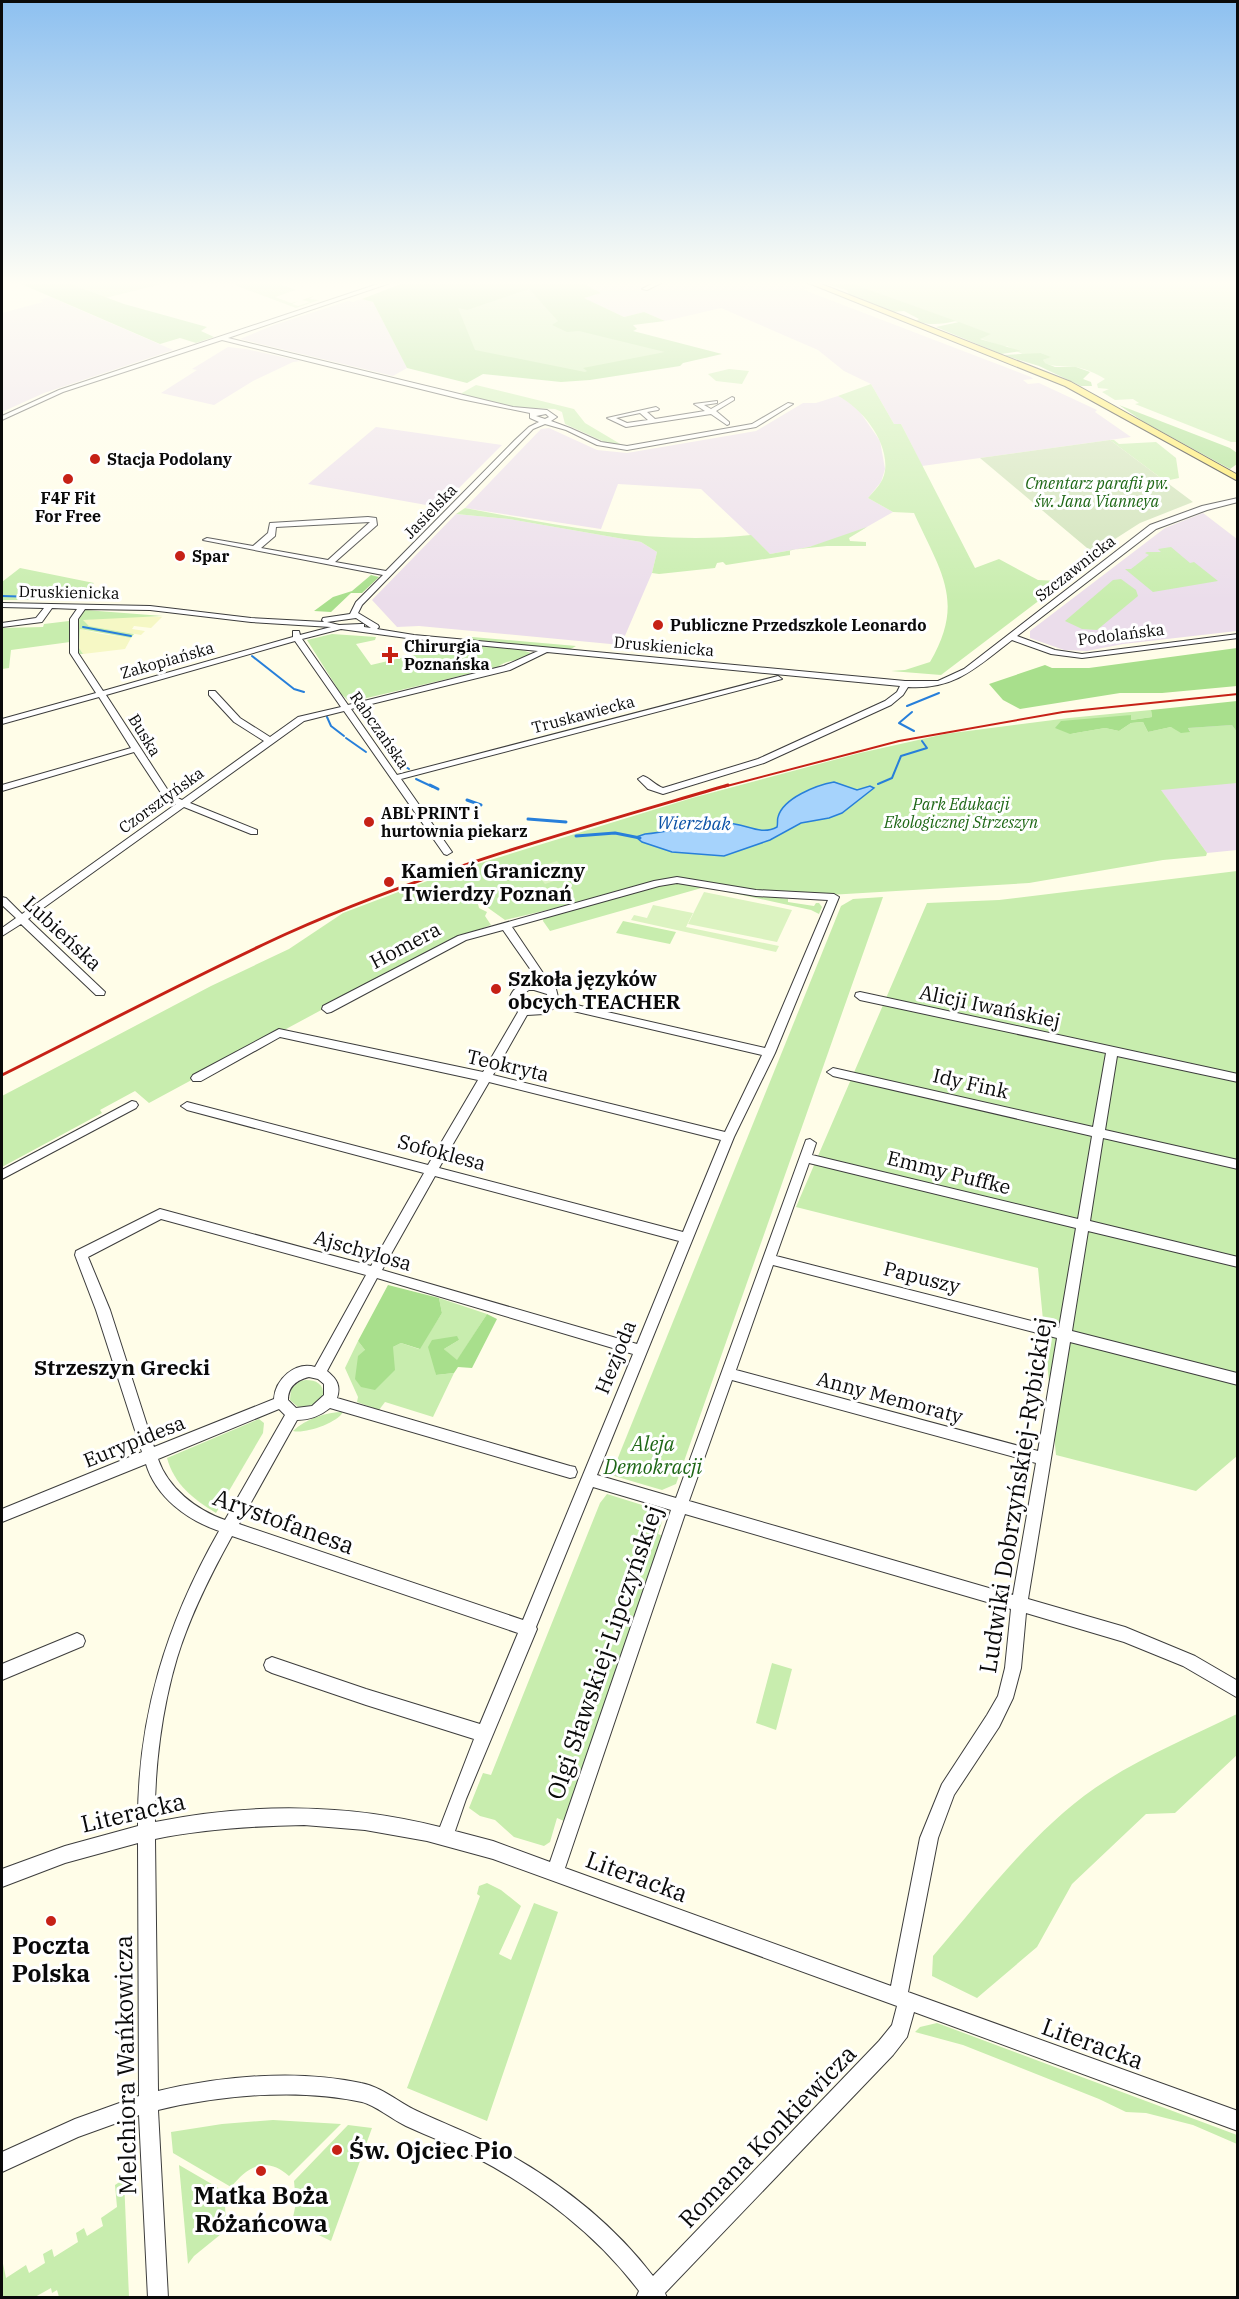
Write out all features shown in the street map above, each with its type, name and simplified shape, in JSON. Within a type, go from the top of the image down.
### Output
[{"type":"main road","points":[[1074,387],[1238,478]]},
{"type":"street","points":[[2,418],[72,387]]},
{"type":"street","points":[[424,387],[513,409],[568,429],[599,444],[627,448],[754,426],[790,404]]},
{"type":"street","points":[[656,409],[610,418],[626,425],[654,421],[710,412],[732,399]]},
{"type":"street","points":[[715,402],[697,405],[718,415],[727,423]]},
{"type":"street","points":[[641,411],[654,421]]},
{"type":"street","points":[[535,416],[552,413],[553,418],[568,429]]},
{"type":"street","name":"Jasielska","points":[[531,429],[535,416]]},
{"type":"street","points":[[543,421],[553,418]]},
{"type":"street","name":"Jasielska","points":[[353,615],[359,604],[531,429],[543,421]]},
{"type":"street","name":"Szczawnicka","points":[[943,682],[968,671],[1153,527],[1204,508],[1238,500]]},
{"type":"street","points":[[255,549],[272,534],[273,525],[373,520],[374,523],[329,563]]},
{"type":"street","points":[[207,540],[389,574]]},
{"type":"street","name":"Druskienicka","points":[[2,605],[82,606],[294,622],[340,623],[354,628],[414,637],[545,650],[905,684],[943,682]]},
{"type":"street","points":[[2,625],[39,620],[51,605]]},
{"type":"street","name":"Buska","points":[[82,606],[74,619],[74,653],[168,797],[254,832]]},
{"type":"street","name":"Druskienicka","points":[[353,615],[364,618],[365,622],[383,631]]},
{"type":"street","name":"Zakopiańska","points":[[2,722],[297,638],[340,623],[353,615]]},
{"type":"street","name":"Rabczańska","points":[[294,622],[297,638],[447,852]]},
{"type":"street","points":[[354,628],[365,622]]},
{"type":"street","name":"Podolańska","points":[[1011,637],[1054,652],[1091,656],[1152,645],[1238,636]]},
{"type":"street","name":"Czorsztyńska","points":[[2,933],[300,719],[500,670],[538,656],[545,650]]},
{"type":"street","name":"Truskawiecka","points":[[395,778],[778,679]]},
{"type":"street","points":[[644,779],[651,787],[663,791],[761,760],[888,703],[900,693],[905,684]]},
{"type":"street","points":[[212,693],[237,720],[269,740]]},
{"type":"street","points":[[2,788],[136,749]]},
{"type":"street","name":"Homera","points":[[327,1009],[458,939],[671,881],[756,893],[834,897]]},
{"type":"street","name":"Hezjoda","points":[[446,1836],[728,1137],[769,1053],[834,897]]},
{"type":"street","name":"Lubieńska","points":[[2,900],[100,992]]},
{"type":"street","points":[[505,925],[537,973],[535,986]]},
{"type":"street","points":[[535,986],[543,987],[552,992],[555,997],[553,1003],[544,1011],[524,1011],[516,1006],[514,997],[519,990],[535,986]]},
{"type":"street","name":"Alicji Iwańskiej","points":[[860,996],[1238,1078]]},
{"type":"street","points":[[553,1003],[769,1053]]},
{"type":"street","points":[[319,1372],[373,1272],[524,1011]]},
{"type":"street","name":"Teokryta","points":[[198,1078],[279,1033],[485,1077],[728,1137]]},
{"type":"street","name":"Ludwiki Dobrzyńskiej-Rybickiej","points":[[903,1999],[929,1838],[948,1790],[993,1721],[1005,1698],[1013,1668],[1019,1604],[1112,1052]]},
{"type":"street","name":"Idy Fink","points":[[833,1072],[1238,1165]]},
{"type":"street","points":[[2,1175],[132,1106]]},
{"type":"street","name":"Sofoklesa","points":[[187,1106],[687,1238]]},
{"type":"street","name":"Olgi Sławskiej-Lipczyńskiej","points":[[555,1872],[680,1506],[810,1143]]},
{"type":"street","name":"Emmy Puffke","points":[[806,1158],[1238,1262]]},
{"type":"street","name":"Ajschylosa","points":[[81,1255],[160,1214],[373,1272],[640,1351]]},
{"type":"street","name":"Arystofanesa","points":[[81,1255],[103,1310],[149,1456],[167,1489],[177,1500],[209,1521],[529,1629]]},
{"type":"street","name":"Papuszy","points":[[769,1258],[1237,1379]]},
{"type":"street","points":[[309,1371],[319,1372],[332,1384],[333,1393],[329,1402],[312,1414],[293,1414],[281,1402],[283,1385],[290,1378],[309,1371]]},
{"type":"street","name":"Anny Memoraty","points":[[727,1374],[1043,1459]]},
{"type":"street","name":"Eurypidesa","points":[[2,1516],[281,1402]]},
{"type":"street","points":[[329,1402],[570,1472]]},
{"type":"street","name":"Melchiora Wańkowicza","points":[[158,2298],[148,2102],[146,1831],[150,1751],[155,1712],[169,1658],[191,1600],[293,1414]]},
{"type":"street","points":[[590,1479],[1125,1635],[1189,1661],[1238,1690]]},
{"type":"street","points":[[2,1672],[77,1641]]},
{"type":"street","points":[[272,1665],[486,1734]]},
{"type":"street","name":"Literacka","points":[[2,1878],[59,1855],[146,1831],[229,1818],[301,1816],[365,1821],[446,1836],[555,1872],[1238,2121]]},
{"type":"street","name":"Romana Konkiewicza","points":[[652,2296],[886,2048],[900,2030],[903,1999]]},
{"type":"street","points":[[2,2162],[104,2116],[148,2102],[206,2089],[275,2085],[370,2094],[393,2110],[508,2163],[552,2192],[623,2256],[652,2296]]},
{"type":"shaded area","points":[[2,387],[61,387],[44,393],[2,412]]},
{"type":"shaded area","points":[[170,387],[243,387],[214,405],[161,393]]},
{"type":"shaded area","points":[[873,387],[1048,387],[1097,410],[1095,412],[1131,437],[922,466],[901,424],[894,424]]},
{"type":"shaded area","points":[[838,396],[848,401],[860,412],[880,441],[885,469],[881,482],[868,498],[893,512],[858,532],[809,547],[770,554],[701,489],[618,484],[601,529],[465,508],[541,429],[549,428],[597,450],[627,453],[756,431],[803,403],[816,403]]},
{"type":"shaded area","points":[[376,427],[502,445],[453,494],[444,493],[432,506],[308,484]]},
{"type":"shaded area","points":[[1203,513],[1237,539],[1237,631],[1123,644],[1087,651],[1064,650],[1030,638],[1030,631],[1165,528]]},
{"type":"shaded area","points":[[456,514],[509,519],[641,542],[657,552],[652,573],[621,645],[419,626],[397,627],[372,600]]},
{"type":"shaded area","points":[[1237,718],[1237,850],[1207,853],[1121,736]]},
{"type":"green space","points":[[472,387],[485,387],[574,409],[585,423],[622,445],[609,444],[565,424],[562,412],[555,409],[509,407],[463,396],[462,393]]},
{"type":"green space","points":[[862,387],[873,387],[894,424],[901,424],[975,568],[999,559],[1038,580],[1060,581],[1053,590],[941,675],[891,671],[905,670],[930,662],[941,640],[946,621],[948,603],[945,586],[933,552],[914,513],[893,512],[868,498],[884,475],[883,449],[864,417],[838,396]]},
{"type":"green space","points":[[1237,387],[1237,442],[1231,442],[1135,404],[1139,403],[1133,399],[1115,400],[1102,392],[1109,389],[1098,388]]},
{"type":"green space","points":[[1119,405],[1230,448],[1237,453],[1237,464],[1230,469],[1144,422]]},
{"type":"green space","points":[[1110,440],[1119,444],[1156,442],[1176,458],[1179,478],[1165,481]]},
{"type":"green space","name":"Cmentarz parafii pw. św. Jana Vianneya","points":[[1110,440],[1193,502],[1140,523],[1093,553],[980,458]]},
{"type":"green space","points":[[465,508],[571,527],[643,536],[715,538],[751,535],[770,554],[790,550],[790,555],[726,565],[723,562],[717,563],[715,568],[652,573],[657,552],[641,542],[509,519],[456,514]]},
{"type":"green space","points":[[867,527],[849,538],[850,541],[866,542],[866,546],[796,549],[809,547]]},
{"type":"green space","points":[[1171,547],[1190,563],[1194,562],[1218,581],[1153,592],[1125,569],[1131,569],[1149,555],[1145,553],[1147,552],[1161,552],[1158,549]]},
{"type":"green space","points":[[20,568],[94,583],[84,591],[79,600],[2,600],[2,582]]},
{"type":"green space","points":[[371,575],[379,577],[362,593],[351,593],[331,612],[314,611],[333,597],[352,591]]},
{"type":"green space","points":[[1121,579],[1136,590],[1138,596],[1097,630],[1082,629],[1065,621],[1113,580]]},
{"type":"green space","points":[[85,610],[163,616],[83,620],[89,626],[134,634],[131,638],[80,629],[79,648],[83,654],[78,654],[76,621]]},
{"type":"green space","points":[[125,616],[162,617],[151,628],[134,626],[132,629],[145,631],[141,635],[89,626],[82,620]]},
{"type":"green space","points":[[69,621],[70,642],[11,650],[9,668],[2,669],[2,628],[43,627],[44,624]]},
{"type":"green space","points":[[80,629],[131,638],[125,649],[83,654],[79,648]]},
{"type":"green space","points":[[332,634],[376,637],[375,640],[356,644],[371,665],[422,653],[426,647],[424,644],[430,641],[522,650],[531,653],[498,667],[350,702],[341,694],[307,640]]},
{"type":"green space","points":[[472,637],[576,646],[569,650],[470,640]]},
{"type":"green space","points":[[1237,648],[1237,686],[1162,693],[1120,693],[1020,709],[1003,700],[989,684],[1045,665],[1052,668],[1089,668]]},
{"type":"green space","points":[[1237,701],[1237,732],[1232,725],[1188,728],[1190,732],[1181,733],[1171,727],[1148,732],[1143,722],[1131,723],[1119,731],[1105,728],[1070,734],[1055,728],[1061,721],[1131,715],[1131,720],[1152,717],[1151,710]]},
{"type":"green space","name":"Park Edukacji Ekologicznej Strzeszyn","points":[[1151,710],[1152,717],[1131,720],[1131,715],[1070,734],[1105,728],[1119,731],[1131,723],[1143,722],[1148,732],[1171,727],[1190,731],[1188,728],[1232,725],[1237,732],[1237,783],[1161,790],[1207,853],[1206,856],[1163,860],[1029,883],[829,895],[765,892],[680,879],[505,920],[477,900],[479,908],[487,912],[485,916],[491,925],[451,940],[149,1103],[135,1091],[100,1110],[102,1113],[2,1167],[2,1096],[211,986],[289,949],[343,913],[451,872],[692,798],[860,753],[945,734]]},
{"type":"green space","points":[[557,861],[569,876],[545,884],[533,869]]},
{"type":"green space","points":[[1237,871],[1237,1456],[1196,1491],[1056,1455],[1038,1268],[796,1207],[927,903],[999,900]]},
{"type":"green space","points":[[679,882],[788,899],[788,902],[814,906],[819,903],[822,907],[819,914],[811,910],[705,887],[550,931],[543,921],[544,917],[633,891]]},
{"type":"green space","points":[[704,892],[792,910],[777,942],[688,924]]},
{"type":"green space","name":"Aleja Demokracji","points":[[883,897],[676,1484],[662,1490],[611,1475],[841,906],[853,899]]},
{"type":"green space","points":[[653,905],[693,913],[686,927],[779,946],[776,952],[631,920],[634,915],[647,918]]},
{"type":"green space","points":[[623,921],[676,932],[670,944],[616,933]]},
{"type":"green space","points":[[388,1285],[439,1298],[442,1313],[420,1349],[401,1343],[393,1347],[395,1370],[375,1390],[361,1387],[355,1379],[358,1356],[365,1350],[358,1341]]},
{"type":"green space","points":[[439,1298],[487,1314],[457,1361],[444,1349],[459,1340],[432,1340],[436,1375],[454,1373],[433,1417],[385,1402],[379,1410],[357,1402],[358,1397],[345,1368],[358,1341],[365,1350],[393,1347],[401,1343],[419,1349],[442,1313]]},
{"type":"green space","points":[[487,1314],[497,1319],[472,1368],[458,1367],[454,1373],[436,1375],[428,1347],[432,1340],[457,1336],[459,1340],[444,1349],[457,1360]]},
{"type":"green space","points":[[300,1381],[319,1383],[323,1395],[314,1405],[298,1407],[290,1400],[291,1389]]},
{"type":"green space","points":[[343,1412],[320,1427],[293,1431],[317,1417]]},
{"type":"green space","points":[[259,1419],[264,1423],[263,1433],[216,1513],[186,1490],[174,1476],[167,1458]]},
{"type":"green space","name":"Aleja Demokracji","points":[[607,1494],[655,1509],[662,1522],[658,1534],[663,1536],[564,1821],[557,1818],[550,1842],[544,1846],[514,1837],[495,1820],[480,1816],[469,1808],[483,1773],[491,1775],[600,1503]]},
{"type":"green space","points":[[772,1663],[792,1669],[776,1730],[756,1723]]},
{"type":"green space","points":[[1237,1714],[1237,1755],[1175,1813],[1146,1814],[1072,1884],[1037,1947],[977,1998],[932,1976],[933,1956],[1009,1867],[1072,1806],[1095,1788],[1129,1767]]},
{"type":"green space","points":[[487,1883],[501,1890],[521,1906],[499,1954],[511,1960],[534,1903],[558,1912],[487,2121],[407,2088],[480,1896],[477,1894],[479,1886]]},
{"type":"green space","points":[[937,2023],[1237,2135],[1237,2144],[1193,2125],[1146,2113],[1126,2112],[963,2045],[915,2032],[920,2027]]},
{"type":"green space","points":[[273,2120],[341,2124],[289,2176],[272,2166],[257,2166],[250,2169],[231,2187],[173,2153],[171,2132],[222,2124]]},
{"type":"green space","points":[[348,2125],[372,2128],[331,2241],[292,2222],[296,2203],[294,2181]]},
{"type":"green space","points":[[179,2165],[229,2194],[225,2204],[226,2230],[194,2256],[188,2264]]},
{"type":"green space","points":[[124,2179],[129,2297],[59,2297],[57,2290],[52,2293],[51,2288],[35,2297],[2,2297],[2,2259],[6,2278],[26,2265],[29,2273],[45,2263],[43,2254],[52,2249],[54,2257],[78,2242],[76,2233],[84,2228],[87,2236],[103,2226],[101,2218],[117,2207],[115,2185]]},
{"type":"water","points":[[834,782],[857,790],[870,786],[874,788],[842,813],[801,823],[770,840],[724,856],[672,852],[642,842],[636,837],[718,823],[735,824],[759,830],[771,829],[777,827],[781,810],[793,798],[810,789]]},
{"type":"waterway","name":"Wierzbak","points":[[2,596],[71,598]]},
{"type":"waterway","name":"Wierzbak","points":[[83,627],[131,636]]},
{"type":"waterway","name":"Wierzbak","points":[[252,656],[294,689],[304,692]]},
{"type":"waterway","name":"Wierzbak","points":[[907,706],[939,693]]},
{"type":"waterway","name":"Wierzbak","points":[[912,712],[899,723],[914,731]]},
{"type":"waterway","name":"Wierzbak","points":[[327,717],[331,726],[344,736]]},
{"type":"waterway","name":"Wierzbak","points":[[346,738],[366,752]]},
{"type":"waterway","name":"Wierzbak","points":[[878,784],[892,778],[901,756],[927,748],[922,741]]},
{"type":"waterway","name":"Wierzbak","points":[[393,758],[409,769]]},
{"type":"waterway","name":"Wierzbak","points":[[416,779],[433,787]]},
{"type":"waterway","name":"Wierzbak","points":[[430,785],[438,789]]},
{"type":"waterway","name":"Wierzbak","points":[[467,800],[481,805]]},
{"type":"waterway","name":"Wierzbak","points":[[528,819],[566,822]]},
{"type":"waterway","name":"Wierzbak","points":[[576,836],[615,833],[640,838]]},
{"type":"railway","points":[[723,787],[899,741],[1063,712],[1238,694]]},
{"type":"railway","points":[[2,1075],[214,968],[340,911],[504,852],[728,785]]},
{"type":"place","name":"Stacja Podolany","points":[[95,459]]},
{"type":"place","name":"F4F Fit For Free","points":[[68,479]]},
{"type":"place","name":"Spar","points":[[180,556]]},
{"type":"place","name":"Publiczne Przedszkole Leonardo","points":[[658,625]]},
{"type":"place","name":"Chirurgia Poznańska","points":[[390,655]]},
{"type":"place","name":"ABL PRINT i hurtownia piekarz","points":[[369,822]]},
{"type":"place","name":"Kamień Graniczny Twierdzy Poznań","points":[[389,882]]},
{"type":"place","name":"Szkoła języków obcych TEACHER","points":[[496,989]]},
{"type":"place","name":"Poczta Polska","points":[[51,1921]]},
{"type":"place","name":"Św. Ojciec Pio","points":[[337,2150]]},
{"type":"place","name":"Matka Boża Różańcowa","points":[[261,2171]]},
{"type":"district","name":"Strzeszyn Grecki","points":[[122,1367]]}]
